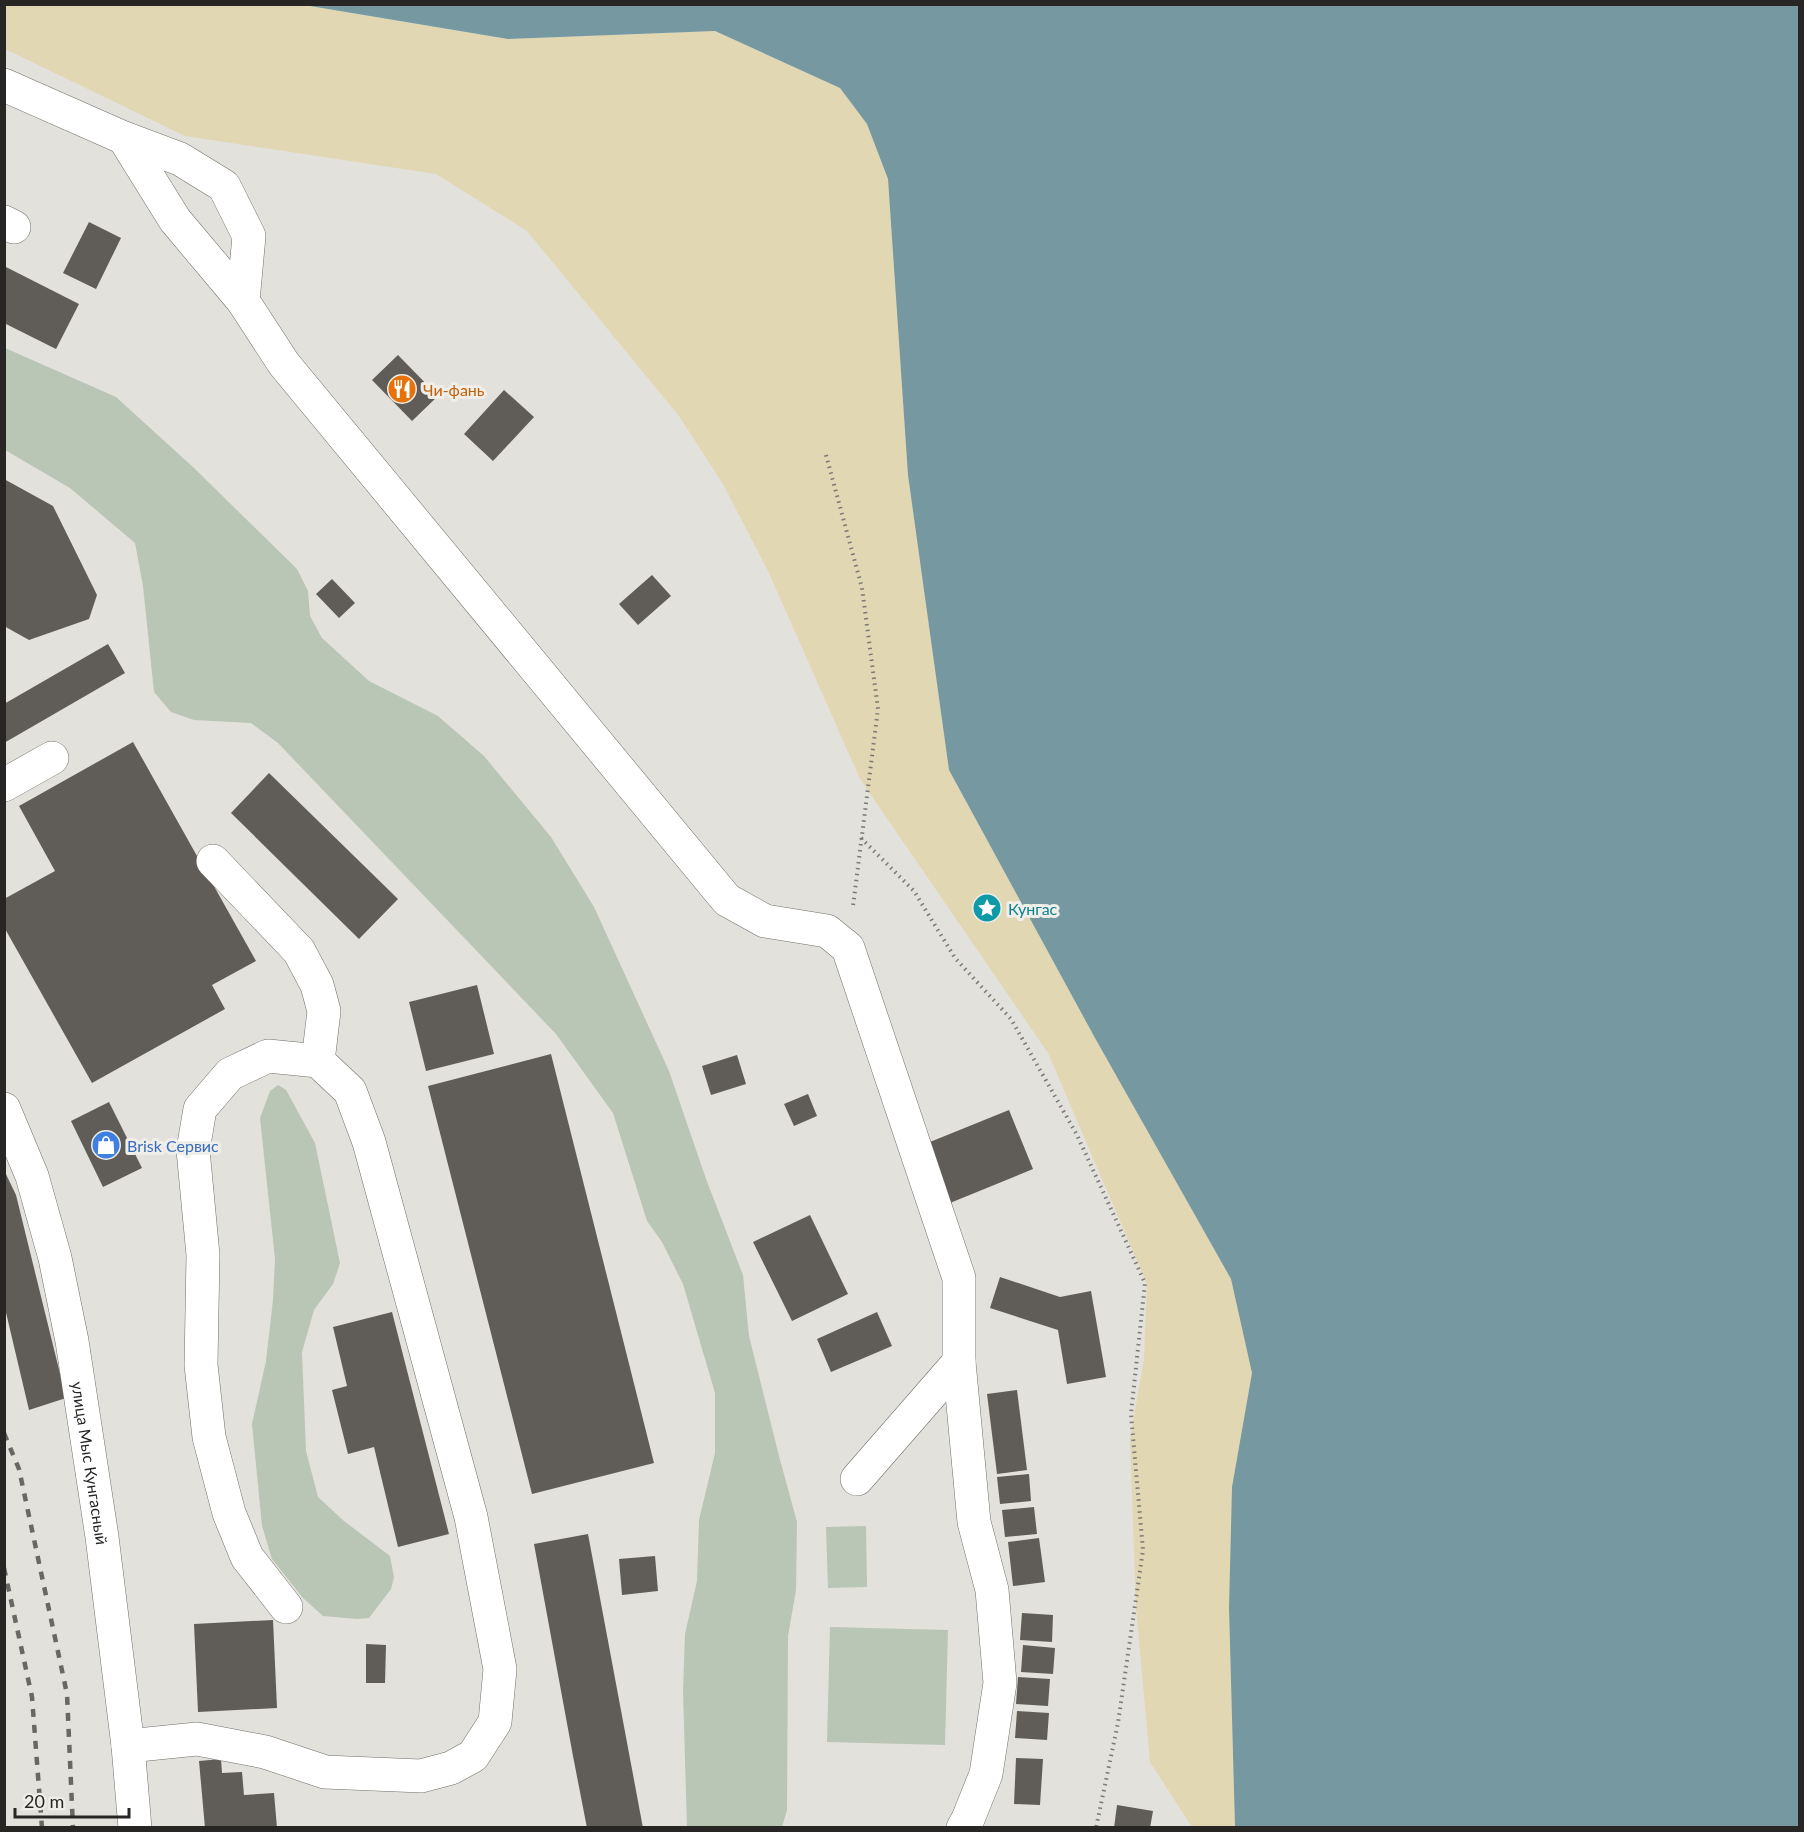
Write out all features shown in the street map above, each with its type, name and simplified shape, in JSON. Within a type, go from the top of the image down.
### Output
[{"type":"street","points":[[4,85],[124,138],[180,159],[224,186],[249,236],[243,301]]},
{"type":"street","points":[[124,138],[175,220],[243,301],[284,364],[728,900],[765,921],[827,931],[848,948],[959,1278],[958,1362],[974,1522],[992,1590],[1000,1683],[986,1774],[963,1827]]},
{"type":"street","points":[[4,785],[52,758]]},
{"type":"street","points":[[213,861],[299,951],[317,985],[324,1011],[318,1061]]},
{"type":"street","points":[[128,1746],[198,1739],[265,1752],[325,1772],[421,1776],[451,1768],[473,1756],[495,1722],[500,1669],[471,1517],[369,1142],[350,1091],[318,1061],[268,1056],[230,1074],[200,1109],[193,1150],[203,1256],[201,1365],[209,1437],[229,1513],[247,1557],[286,1606]]},
{"type":"street","name":"улица Мыс Кунгасный","points":[[4,1109],[33,1176],[55,1258],[72,1341],[102,1537],[128,1746],[135,1827]]},
{"type":"street","points":[[857,1479],[958,1362]]},
{"type":"path","points":[[826,455],[862,588],[879,709],[848,948]]},
{"type":"path","points":[[861,838],[914,891],[955,958],[1011,1019],[1077,1135],[1145,1283],[1131,1414],[1143,1550],[1118,1723],[1096,1827]]},
{"type":"green space","points":[[5,348],[116,397],[194,468],[297,569],[308,591],[310,616],[322,638],[369,681],[438,716],[484,756],[551,837],[594,907],[669,1071],[706,1179],[743,1275],[749,1336],[797,1522],[796,1590],[788,1636],[787,1810],[782,1827],[687,1827],[683,1691],[685,1634],[697,1581],[699,1520],[715,1453],[715,1393],[683,1284],[662,1242],[647,1221],[613,1113],[556,1034],[278,743],[251,723],[194,720],[171,712],[154,692],[143,586],[135,543],[70,488],[5,450]]},
{"type":"green space","points":[[278,1085],[286,1090],[315,1143],[340,1263],[333,1284],[314,1310],[302,1352],[306,1451],[318,1497],[344,1521],[390,1556],[394,1577],[391,1589],[369,1618],[323,1616],[303,1598],[272,1559],[262,1526],[252,1424],[266,1361],[275,1259],[260,1118],[270,1091]]},
{"type":"green space","points":[[866,1526],[867,1587],[828,1588],[826,1527]]},
{"type":"green space","points":[[830,1627],[948,1630],[945,1745],[827,1742]]},
{"type":"sand","name":"Кунгас","points":[[4,5],[304,5],[508,39],[715,31],[840,88],[867,124],[888,179],[908,475],[949,770],[1095,1038],[1231,1279],[1252,1373],[1232,1487],[1229,1608],[1235,1827],[1192,1827],[1150,1762],[1136,1607],[1130,1439],[1144,1359],[1147,1284],[1048,1053],[860,779],[769,573],[723,484],[679,416],[527,231],[436,174],[185,136],[5,49]]},
{"type":"water","points":[[304,5],[1799,5],[1799,1827],[1235,1827],[1229,1608],[1232,1487],[1252,1373],[1231,1279],[1095,1038],[949,770],[908,475],[888,179],[867,124],[840,88],[715,31],[508,39]]},
{"type":"building","points":[[89,222],[121,238],[96,289],[63,273]]},
{"type":"building","points":[[4,266],[79,304],[56,349],[4,323]]},
{"type":"building","points":[[398,355],[438,396],[412,421],[372,380]]},
{"type":"building","points":[[504,390],[534,417],[493,461],[464,434]]},
{"type":"building","points":[[4,479],[53,506],[97,595],[89,619],[29,640],[4,626]]},
{"type":"building","points":[[652,575],[671,596],[638,625],[619,604]]},
{"type":"building","points":[[332,579],[355,603],[339,618],[316,594]]},
{"type":"building","points":[[108,644],[125,673],[4,743],[4,704]]},
{"type":"building","points":[[133,742],[256,961],[212,985],[225,1009],[92,1083],[4,927],[4,899],[55,871],[19,806]]},
{"type":"building","points":[[269,773],[398,899],[359,939],[231,813]]},
{"type":"building","points":[[477,985],[494,1054],[426,1071],[409,1002]]},
{"type":"building","points":[[551,1054],[654,1463],[532,1494],[428,1086]]},
{"type":"building","points":[[737,1055],[746,1084],[711,1095],[702,1066]]},
{"type":"building","points":[[808,1094],[817,1116],[794,1126],[784,1104]]},
{"type":"building","name":"Brisk Сервис","points":[[109,1102],[142,1168],[103,1187],[71,1121]]},
{"type":"building","points":[[1009,1110],[1033,1169],[950,1203],[925,1144]]},
{"type":"building","points":[[4,1170],[16,1195],[66,1398],[29,1410],[4,1304]]},
{"type":"building","points":[[810,1215],[848,1294],[792,1321],[753,1242]]},
{"type":"building","points":[[1000,1277],[1060,1297],[1091,1291],[1106,1377],[1067,1384],[1058,1330],[990,1308]]},
{"type":"building","points":[[392,1312],[449,1534],[398,1547],[374,1447],[348,1454],[332,1390],[347,1386],[333,1327]]},
{"type":"building","points":[[877,1312],[892,1346],[831,1372],[817,1339]]},
{"type":"building","points":[[1017,1390],[1027,1470],[997,1474],[987,1394]]},
{"type":"building","points":[[1029,1474],[1031,1501],[1000,1504],[997,1477]]},
{"type":"building","points":[[1034,1507],[1037,1534],[1005,1537],[1002,1510]]},
{"type":"building","points":[[588,1534],[643,1828],[587,1828],[573,1756],[534,1544]]},
{"type":"building","points":[[1039,1538],[1045,1582],[1013,1586],[1008,1542]]},
{"type":"building","points":[[655,1556],[658,1591],[622,1595],[619,1559]]},
{"type":"building","points":[[1022,1613],[1053,1615],[1052,1642],[1020,1640]]},
{"type":"building","points":[[273,1620],[277,1708],[198,1712],[194,1624]]},
{"type":"building","points":[[366,1644],[386,1645],[385,1683],[366,1683]]},
{"type":"building","points":[[1023,1645],[1055,1648],[1053,1674],[1021,1672]]},
{"type":"building","points":[[1018,1677],[1050,1679],[1048,1706],[1016,1704]]},
{"type":"building","points":[[1017,1711],[1049,1713],[1047,1740],[1015,1738]]},
{"type":"building","points":[[1016,1758],[1043,1759],[1040,1805],[1014,1804]]},
{"type":"building","points":[[221,1759],[222,1773],[242,1772],[244,1795],[274,1793],[277,1828],[205,1828],[199,1761]]},
{"type":"building","points":[[1117,1805],[1153,1811],[1150,1828],[1114,1828]]},
{"type":"railway","points":[[4,1433],[19,1469],[67,1694],[73,1828]]},
{"type":"railway","points":[[4,1568],[32,1697],[42,1828]]},
{"type":"place","name":"Чи-фань","points":[[402,389]]},
{"type":"place","name":"Кунгас","points":[[987,908]]},
{"type":"place","name":"Brisk Сервис","points":[[106,1145]]}]
